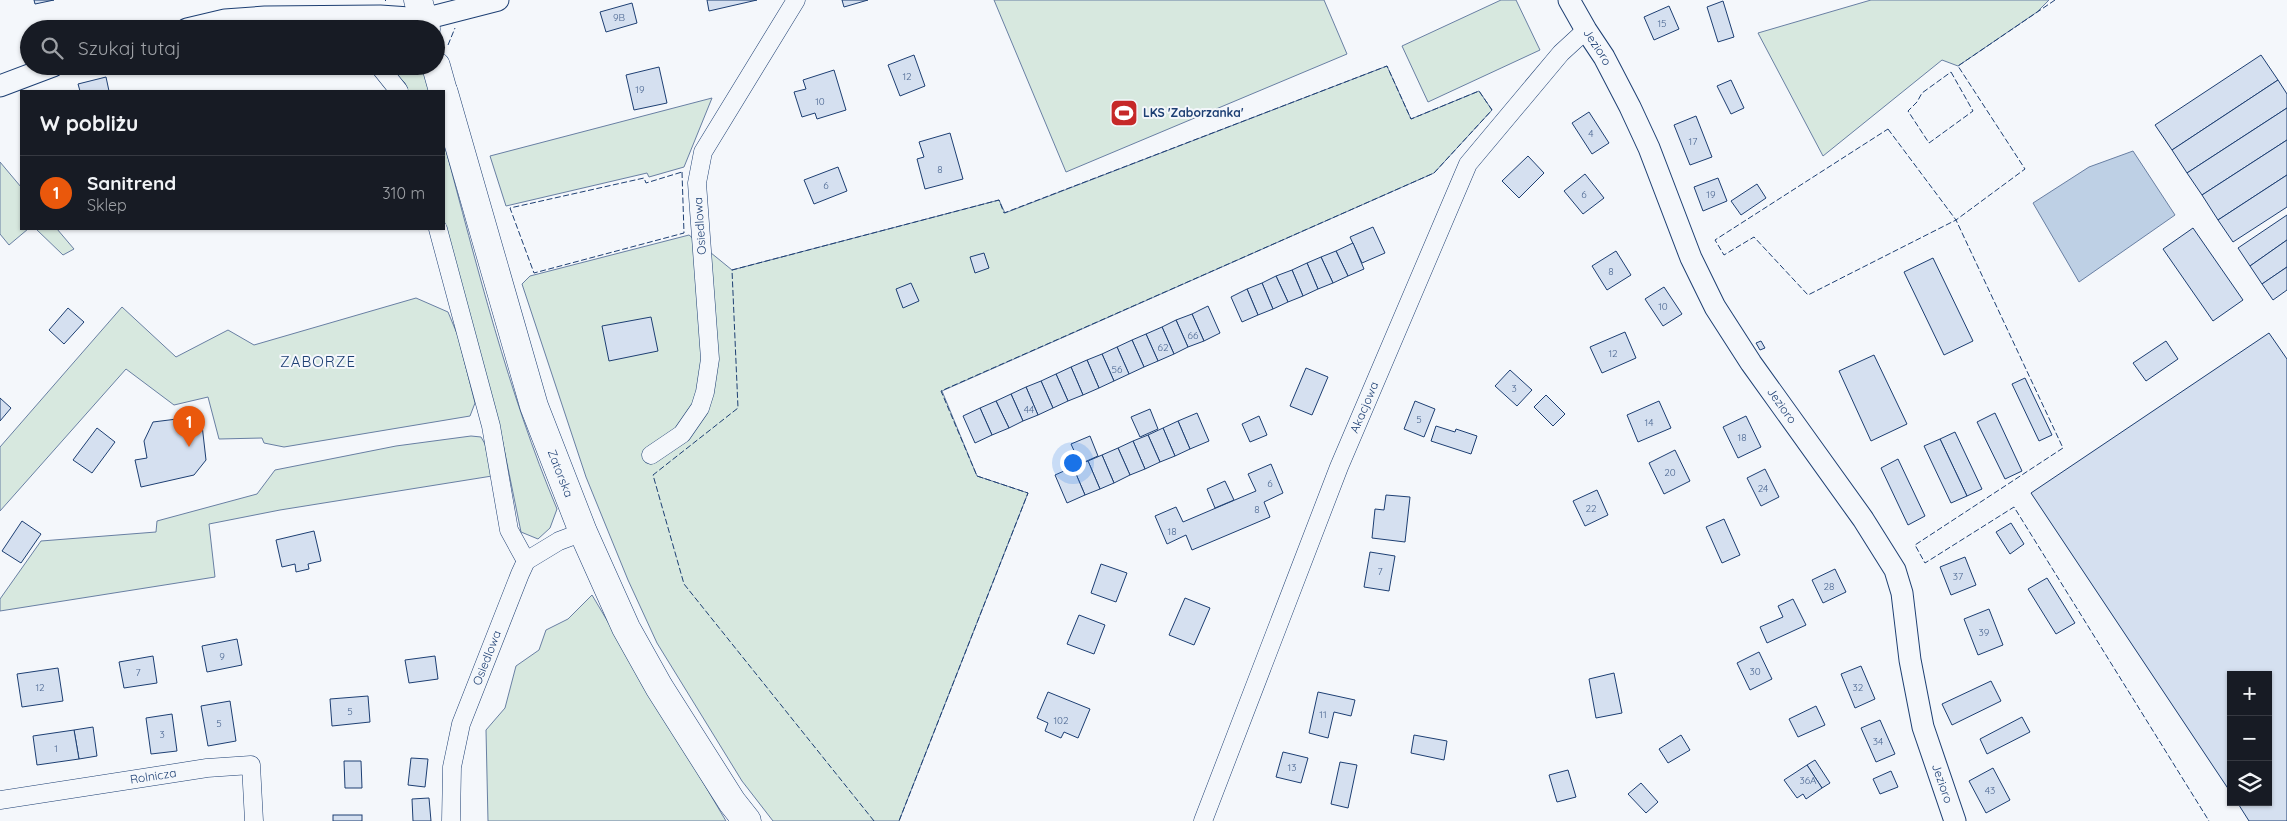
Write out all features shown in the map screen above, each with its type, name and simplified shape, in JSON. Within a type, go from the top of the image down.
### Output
[{"type":"main road","name":"Zatorska","points":[[439,75],[443,90]]},
{"type":"main road","name":"Zatorska","points":[[445,95],[534,406],[583,532],[626,628],[659,687],[732,802],[747,821]]},
{"type":"street","points":[[359,20],[380,16],[423,16],[498,0]]},
{"type":"street","name":"Osiedlowa","points":[[651,455],[682,434],[700,408],[706,392],[710,359],[697,183],[704,152],[796,0]]},
{"type":"street","name":"Jezioro","points":[[1569,0],[1604,57],[1630,107],[1649,148],[1691,258],[1715,308],[1751,363],[1863,519],[1895,570],[1902,593],[1910,660],[1923,727],[1955,821]]},
{"type":"street","name":"Akacjowa","points":[[1203,821],[1342,461],[1468,164],[1561,54],[1586,30]]},
{"type":"street","points":[[0,86],[29,75]]},
{"type":"street","points":[[386,75],[398,90]]},
{"type":"street","points":[[438,230],[491,426],[509,530],[526,561],[558,541],[583,532]]},
{"type":"street","name":"Osiedlowa","points":[[451,821],[452,768],[461,724],[486,655],[526,561]]},
{"type":"street","name":"Rolnicza","points":[[0,800],[207,768],[251,765],[254,821]]},
{"type":"shaded area","name":"LKS 'Zaborzanka'","points":[[994,0],[1324,0],[1347,54],[1066,172]]},
{"type":"shaded area","points":[[1501,0],[1516,0],[1540,50],[1428,102],[1402,46]]},
{"type":"shaded area","points":[[1871,0],[2049,0],[2037,12],[1958,66],[1942,60],[1823,156],[1758,33]]},
{"type":"shaded area","points":[[1387,66],[1411,119],[1479,91],[1492,110],[1434,173],[942,391],[977,476],[1028,493],[899,821],[773,821],[742,781],[657,643],[628,580],[586,477],[522,284],[530,276],[689,235],[732,270],[999,200],[1005,213]]},
{"type":"shaded area","points":[[397,75],[425,75],[430,90],[407,90],[405,83]]},
{"type":"shaded area","points":[[712,98],[684,167],[649,177],[647,173],[506,206],[490,156]]},
{"type":"shaded area","points":[[445,147],[508,374],[539,465],[557,509],[550,528],[538,539],[521,532],[499,424],[445,227]]},
{"type":"shaded area","points":[[0,162],[20,186],[20,230],[27,230],[9,245],[0,234]]},
{"type":"shaded area","points":[[37,230],[58,230],[74,249],[63,255]]},
{"type":"shaded area","points":[[416,298],[448,312],[458,336],[475,403],[470,416],[284,447],[264,443],[262,438],[219,439],[208,397],[174,405],[126,369],[0,511],[0,447],[122,307],[176,357],[228,330],[254,345]]},
{"type":"shaded area","points":[[471,436],[481,437],[485,444],[492,476],[280,510],[209,524],[215,577],[0,611],[0,599],[41,541],[156,532],[157,521],[257,494],[275,470],[396,446]]},
{"type":"shaded area","points":[[592,595],[726,821],[488,821],[486,730],[505,708],[516,666],[539,650],[546,630],[568,619]]},
{"type":"water","points":[[2133,151],[2175,215],[2079,282],[2033,203],[2089,167]]},
{"type":"building","points":[[34,0],[54,0],[35,4]]},
{"type":"building","points":[[707,0],[757,0],[709,11]]},
{"type":"building","points":[[842,0],[868,0],[844,7]]},
{"type":"building","points":[[1723,1],[1734,37],[1718,42],[1707,7]]},
{"type":"building","points":[[632,3],[637,23],[606,32],[600,12]]},
{"type":"building","points":[[1669,6],[1679,29],[1654,40],[1644,17]]},
{"type":"building","points":[[914,55],[925,86],[900,96],[888,65]]},
{"type":"building","points":[[2261,55],[2278,80],[2172,150],[2155,125]]},
{"type":"building","points":[[659,67],[667,103],[634,110],[626,75]]},
{"type":"building","points":[[834,70],[846,110],[817,119],[815,113],[802,117],[794,92],[806,89],[803,80]]},
{"type":"building","points":[[106,77],[109,90],[80,90],[78,84]]},
{"type":"building","points":[[1731,80],[1744,108],[1731,114],[1717,86]]},
{"type":"building","points":[[2278,80],[2287,94],[2287,108],[2187,173],[2172,150]]},
{"type":"building","points":[[2287,108],[2287,140],[2202,195],[2187,173]]},
{"type":"building","points":[[1589,112],[1609,143],[1592,154],[1572,123]]},
{"type":"building","points":[[1696,116],[1712,157],[1690,165],[1674,125]]},
{"type":"building","points":[[950,133],[963,179],[925,189],[917,159],[924,157],[919,142]]},
{"type":"building","points":[[2287,140],[2287,175],[2218,220],[2202,195]]},
{"type":"building","points":[[1528,156],[1544,173],[1519,198],[1502,181]]},
{"type":"building","points":[[838,167],[847,191],[814,204],[804,180]]},
{"type":"building","points":[[1585,174],[1604,198],[1583,214],[1564,191]]},
{"type":"building","points":[[2287,175],[2287,207],[2233,242],[2218,220]]},
{"type":"building","points":[[1718,178],[1727,201],[1703,211],[1694,187]]},
{"type":"building","points":[[1757,184],[1766,198],[1741,215],[1731,201]]},
{"type":"building","points":[[2287,215],[2287,240],[2250,266],[2238,248]]},
{"type":"building","points":[[1373,227],[1385,253],[1362,263],[1350,237]]},
{"type":"building","points":[[2193,228],[2243,300],[2213,321],[2163,249]]},
{"type":"building","points":[[2287,240],[2287,267],[2262,284],[2250,266]]},
{"type":"building","points":[[1353,243],[1364,269],[1348,276],[1336,251]]},
{"type":"building","points":[[1336,251],[1348,276],[1333,283],[1321,257]]},
{"type":"building","points":[[1616,251],[1631,275],[1607,290],[1592,266]]},
{"type":"building","points":[[984,253],[989,268],[975,273],[970,257]]},
{"type":"building","points":[[1321,257],[1333,283],[1318,289],[1307,263]]},
{"type":"building","points":[[1933,258],[1973,341],[1944,355],[1904,272]]},
{"type":"building","points":[[1307,263],[1318,289],[1303,296],[1292,270]]},
{"type":"building","points":[[2287,267],[2287,290],[2273,300],[2262,284]]},
{"type":"building","points":[[1292,270],[1303,296],[1288,302],[1276,276]]},
{"type":"building","points":[[1276,276],[1288,302],[1273,309],[1262,283]]},
{"type":"building","points":[[911,283],[919,301],[903,308],[896,289]]},
{"type":"building","points":[[1262,283],[1273,309],[1258,315],[1247,289]]},
{"type":"building","points":[[1664,287],[1682,314],[1663,326],[1645,299]]},
{"type":"building","points":[[1247,289],[1258,315],[1242,322],[1231,297]]},
{"type":"building","points":[[1208,306],[1220,333],[1204,341],[1192,314]]},
{"type":"building","points":[[68,308],[84,322],[64,344],[49,330]]},
{"type":"building","points":[[1192,314],[1204,341],[1188,347],[1176,320]]},
{"type":"building","points":[[651,317],[658,351],[609,361],[602,326]]},
{"type":"building","points":[[1176,320],[1188,347],[1174,354],[1162,327]]},
{"type":"building","points":[[1162,327],[1174,354],[1158,361],[1146,334]]},
{"type":"building","points":[[1625,332],[1636,358],[1602,373],[1590,347]]},
{"type":"building","points":[[2269,333],[2287,359],[2287,821],[2249,821],[2240,806],[2272,806],[2272,671],[2227,671],[2227,787],[2031,493]]},
{"type":"building","points":[[1146,334],[1158,361],[1144,367],[1132,340]]},
{"type":"building","points":[[1132,340],[1144,367],[1129,374],[1117,347]]},
{"type":"building","points":[[1761,341],[1765,348],[1760,350],[1756,343]]},
{"type":"building","points":[[2166,341],[2178,359],[2146,381],[2133,363]]},
{"type":"building","points":[[1117,347],[1129,374],[1114,381],[1102,354]]},
{"type":"building","points":[[1102,354],[1114,381],[1099,388],[1087,360]]},
{"type":"building","points":[[1874,355],[1907,424],[1871,441],[1839,371]]},
{"type":"building","points":[[1087,360],[1099,388],[1083,395],[1071,367]]},
{"type":"building","points":[[1071,367],[1083,395],[1068,401],[1056,374]]},
{"type":"building","points":[[1306,368],[1328,377],[1312,415],[1290,406]]},
{"type":"building","points":[[1510,370],[1532,390],[1517,406],[1495,386]]},
{"type":"building","points":[[1056,374],[1068,401],[1053,408],[1041,381]]},
{"type":"building","points":[[2025,378],[2052,435],[2039,441],[2012,384]]},
{"type":"building","points":[[1041,381],[1053,408],[1038,415],[1026,387]]},
{"type":"building","points":[[1026,387],[1038,415],[1023,421],[1011,394]]},
{"type":"building","points":[[1011,394],[1023,421],[1009,428],[996,401]]},
{"type":"building","points":[[1546,395],[1565,414],[1553,426],[1534,407]]},
{"type":"building","points":[[0,398],[11,408],[0,421]]},
{"type":"building","points":[[996,401],[1009,428],[992,435],[980,408]]},
{"type":"building","points":[[1415,401],[1435,409],[1424,437],[1404,429]]},
{"type":"building","points":[[1659,401],[1671,428],[1638,442],[1627,415]]},
{"type":"building","points":[[980,408],[992,435],[975,443],[963,416]]},
{"type":"building","points":[[1150,409],[1158,429],[1140,437],[1131,417]]},
{"type":"building","points":[[1197,413],[1209,441],[1190,449],[1178,421]]},
{"type":"building","points":[[1995,413],[2022,471],[2005,479],[1977,422]]},
{"type":"building","points":[[201,416],[206,460],[194,475],[141,487],[135,460],[147,458],[144,441],[153,422]]},
{"type":"building","points":[[1259,416],[1267,435],[1250,442],[1242,424]]},
{"type":"building","points":[[1746,416],[1761,447],[1738,458],[1723,427]]},
{"type":"building","points":[[1178,421],[1190,449],[1175,456],[1163,428]]},
{"type":"building","points":[[1436,426],[1455,432],[1456,429],[1477,436],[1471,454],[1431,441]]},
{"type":"building","points":[[97,428],[115,442],[92,473],[73,460]]},
{"type":"building","points":[[1163,428],[1175,456],[1160,462],[1148,435]]},
{"type":"building","points":[[1955,432],[1982,489],[1967,496],[1940,439]]},
{"type":"building","points":[[1148,435],[1160,462],[1145,469],[1133,441]]},
{"type":"building","points":[[1090,436],[1098,456],[1080,464],[1071,444]]},
{"type":"building","points":[[1940,439],[1967,496],[1951,503],[1924,446]]},
{"type":"building","points":[[1133,441],[1145,469],[1130,475],[1118,448]]},
{"type":"building","points":[[1118,448],[1130,475],[1114,483],[1102,455]]},
{"type":"building","points":[[1675,450],[1690,481],[1664,494],[1649,463]]},
{"type":"building","points":[[1102,455],[1114,483],[1100,489],[1088,461]]},
{"type":"building","points":[[1898,459],[1925,516],[1908,525],[1881,468]]},
{"type":"building","points":[[1088,461],[1100,489],[1085,495],[1073,467]]},
{"type":"building","points":[[1271,464],[1283,493],[1264,502],[1270,517],[1192,550],[1186,535],[1167,544],[1155,516],[1176,507],[1183,522],[1256,491],[1248,474]]},
{"type":"building","points":[[1073,467],[1085,495],[1067,503],[1055,475]]},
{"type":"building","points":[[1765,469],[1779,497],[1761,506],[1747,478]]},
{"type":"building","points":[[1225,481],[1234,500],[1215,508],[1207,489]]},
{"type":"building","points":[[1597,490],[1608,515],[1585,526],[1573,501]]},
{"type":"building","points":[[1386,495],[1410,497],[1405,542],[1372,538],[1375,509],[1384,510]]},
{"type":"building","points":[[1724,519],[1740,555],[1722,563],[1706,527]]},
{"type":"building","points":[[22,521],[41,534],[21,563],[2,551]]},
{"type":"building","points":[[2011,523],[2024,544],[2010,554],[1996,532]]},
{"type":"building","points":[[314,531],[321,561],[308,564],[309,569],[296,572],[295,564],[282,567],[276,540]]},
{"type":"building","points":[[1370,552],[1395,556],[1389,591],[1364,587]]},
{"type":"building","points":[[1965,557],[1976,585],[1951,595],[1940,567]]},
{"type":"building","points":[[1101,564],[1127,573],[1116,602],[1091,593]]},
{"type":"building","points":[[1835,569],[1846,592],[1823,603],[1812,580]]},
{"type":"building","points":[[2047,578],[2075,623],[2056,634],[2028,589]]},
{"type":"building","points":[[1185,598],[1210,608],[1194,645],[1169,635]]},
{"type":"building","points":[[1793,599],[1806,625],[1767,643],[1760,627],[1783,617],[1778,606]]},
{"type":"building","points":[[1989,609],[2003,645],[1978,655],[1964,619]]},
{"type":"building","points":[[1079,615],[1105,625],[1094,654],[1067,644]]},
{"type":"building","points":[[237,639],[242,665],[207,672],[202,646]]},
{"type":"building","points":[[1759,652],[1772,679],[1750,690],[1737,663]]},
{"type":"building","points":[[153,656],[157,683],[124,688],[119,662]]},
{"type":"building","points":[[435,656],[438,679],[409,683],[405,660]]},
{"type":"building","points":[[1861,666],[1875,699],[1855,708],[1841,674]]},
{"type":"building","points":[[58,668],[63,701],[22,707],[17,674]]},
{"type":"building","points":[[1614,673],[1622,713],[1596,718],[1589,679]]},
{"type":"building","points":[[1991,681],[2001,701],[1952,725],[1942,704]]},
{"type":"building","points":[[1048,692],[1090,709],[1078,738],[1064,732],[1061,738],[1045,731],[1048,723],[1037,718]]},
{"type":"building","points":[[1318,692],[1355,700],[1351,716],[1334,712],[1328,738],[1309,733]]},
{"type":"building","points":[[368,696],[370,722],[332,726],[330,699]]},
{"type":"building","points":[[230,701],[236,741],[208,746],[201,706]]},
{"type":"building","points":[[1816,706],[1825,725],[1798,737],[1789,719]]},
{"type":"building","points":[[172,714],[177,751],[151,754],[146,718]]},
{"type":"building","points":[[2022,717],[2030,732],[1987,754],[1980,739]]},
{"type":"building","points":[[1880,720],[1895,754],[1876,762],[1861,728]]},
{"type":"building","points":[[93,727],[97,756],[79,759],[74,730]]},
{"type":"building","points":[[74,730],[79,759],[37,765],[33,736]]},
{"type":"building","points":[[1414,735],[1447,741],[1444,760],[1411,753]]},
{"type":"building","points":[[1681,735],[1690,750],[1668,763],[1659,749]]},
{"type":"building","points":[[1283,752],[1308,758],[1301,783],[1276,777]]},
{"type":"building","points":[[411,758],[428,759],[425,787],[408,785]]},
{"type":"building","points":[[1815,760],[1830,783],[1822,788],[1807,765]]},
{"type":"building","points":[[344,761],[361,761],[362,788],[345,788]]},
{"type":"building","points":[[1340,762],[1357,765],[1348,808],[1331,804]]},
{"type":"building","points":[[1807,765],[1822,788],[1806,799],[1803,794],[1797,798],[1784,780]]},
{"type":"building","points":[[1993,768],[2010,800],[1986,813],[1969,781]]},
{"type":"building","points":[[1568,770],[1576,797],[1557,802],[1549,775]]},
{"type":"building","points":[[1891,771],[1898,787],[1880,794],[1873,779]]},
{"type":"building","points":[[1641,783],[1658,802],[1646,813],[1628,794]]},
{"type":"building","points":[[429,798],[431,821],[413,821],[412,799]]},
{"type":"building","points":[[333,815],[362,815],[362,821],[333,821]]},
{"type":"fence","points":[[2055,0],[1958,66],[2025,169],[1956,220],[2063,448],[1915,545],[1925,563],[2014,507],[2209,821]]},
{"type":"fence","points":[[448,45],[455,28]]},
{"type":"fence","points":[[874,821],[684,584],[653,475],[738,408],[732,270],[999,200],[1004,213],[1387,66],[1411,119],[1479,91],[1492,110],[1434,173],[941,391],[977,476],[1028,493],[899,821]]},
{"type":"fence","points":[[1951,72],[1973,111],[1929,143],[1908,111],[1917,102],[1922,93],[1951,72]]},
{"type":"fence","points":[[1888,129],[1956,220],[1808,295],[1754,237],[1724,255],[1715,240],[1888,129]]},
{"type":"fence","points":[[682,172],[684,233],[534,273],[510,208],[644,178],[646,183],[682,172]]},
{"type":"place","name":"LKS 'Zaborzanka'","points":[[1124,113]]},
{"type":"place","name":"Sanitrend","points":[[189,447]]},
{"type":"district","name":"ZABORZE","points":[[318,362]]}]
